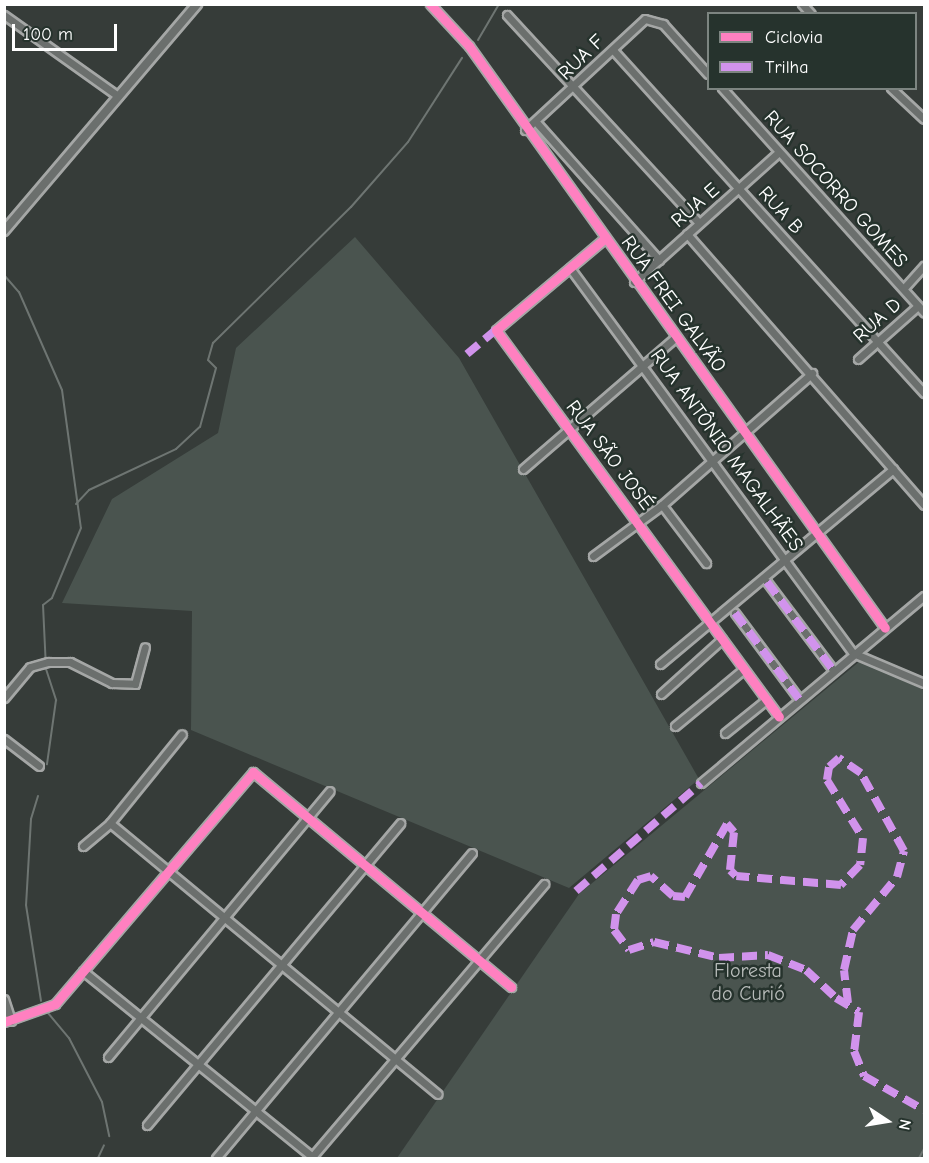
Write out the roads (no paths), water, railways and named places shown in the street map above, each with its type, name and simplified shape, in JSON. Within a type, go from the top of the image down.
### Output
[{"type":"street","points":[[4,231],[197,4]]},
{"type":"street","name":"RUA FREI GALVÃO","points":[[430,4],[469,46],[525,130],[743,432],[817,529],[885,628]]},
{"type":"street","points":[[4,15],[118,96]]},
{"type":"street","points":[[507,15],[699,223]]},
{"type":"street","name":"RUA F","points":[[525,130],[575,87],[645,19],[663,24],[707,73]]},
{"type":"street","name":"RUA B","points":[[613,50],[924,393]]},
{"type":"street","name":"RUA SOCORRO GOMES","points":[[724,90],[778,153],[924,312]]},
{"type":"street","points":[[893,90],[924,119]]},
{"type":"street","points":[[536,122],[659,260]]},
{"type":"street","name":"RUA E","points":[[634,282],[778,153]]},
{"type":"street","points":[[687,234],[812,373],[924,505]]},
{"type":"street","name":"RUA SÃO JOSÉ","points":[[604,239],[496,330],[778,716]]},
{"type":"street","points":[[904,288],[924,266]]},
{"type":"street","name":"RUA ANTÔNIO MAGALHÃES","points":[[570,268],[644,362],[853,653]]},
{"type":"street","name":"RUA D","points":[[858,359],[918,306]]},
{"type":"street","points":[[523,469],[569,431],[644,362],[676,337]]},
{"type":"street","points":[[593,556],[662,505],[812,373]]},
{"type":"street","points":[[660,664],[784,556],[893,469]]},
{"type":"street","points":[[662,505],[706,563]]},
{"type":"street","points":[[767,582],[833,670]]},
{"type":"street","points":[[701,783],[798,699],[924,596]]},
{"type":"street","points":[[735,613],[798,699]]},
{"type":"street","points":[[661,694],[722,639]]},
{"type":"street","points":[[4,698],[27,669],[45,663],[70,662],[128,685],[139,680],[145,647]]},
{"type":"street","points":[[853,653],[924,683]]},
{"type":"street","points":[[675,726],[744,669]]},
{"type":"street","points":[[725,733],[766,699]]},
{"type":"street","points":[[83,846],[110,823],[182,734]]},
{"type":"street","points":[[4,739],[39,766]]},
{"type":"street","points":[[4,999],[8,1021],[51,1008],[166,869],[251,772],[511,987]]},
{"type":"street","points":[[108,1057],[330,791]]},
{"type":"street","points":[[110,823],[438,1094]]},
{"type":"street","points":[[147,1125],[400,823]]},
{"type":"street","points":[[216,1158],[472,853]]},
{"type":"street","points":[[83,971],[254,1113],[312,1158],[544,884]]},
{"type":"waterway","points":[[478,40],[499,4]]},
{"type":"waterway","points":[[76,504],[89,490],[176,449],[200,427],[216,368],[208,360],[213,343],[351,207],[408,142],[462,58]]},
{"type":"waterway","points":[[4,275],[19,292],[62,390],[81,528],[52,598],[43,605],[46,669],[56,700],[47,764]]},
{"type":"waterway","points":[[38,796],[31,819],[26,905],[41,1001]]},
{"type":"waterway","points":[[48,1013],[69,1038],[102,1102],[109,1136]]},
{"type":"waterway","points":[[98,1158],[104,1145]]},
{"type":"waterway","points":[[919,1158],[924,1149]]},
{"type":"park label","name":"Floresta do Curió","points":[[748,982]]}]
